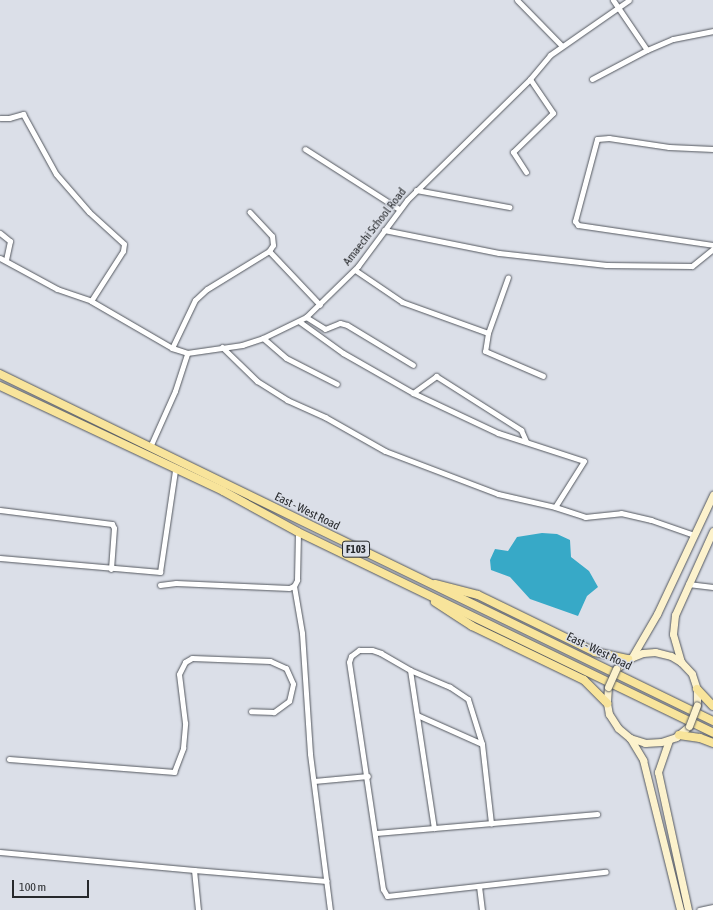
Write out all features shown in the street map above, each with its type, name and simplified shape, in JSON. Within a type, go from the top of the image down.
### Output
[{"type":"main road","name":"East - West Road","points":[[0,374],[150,446],[423,582],[713,721]]},
{"type":"main road","name":"East - West Road","points":[[0,386],[175,470],[223,491],[298,532],[713,733]]},
{"type":"main road","points":[[680,910],[643,760],[630,738],[615,725],[607,702],[608,687],[616,669],[630,658],[654,620],[713,495]]},
{"type":"main road","points":[[681,662],[673,626],[675,615],[713,531]]},
{"type":"main road","points":[[423,582],[466,590],[595,652],[630,658],[655,652],[667,654],[681,662],[692,674],[697,689],[698,705],[689,726],[669,740],[649,743],[630,738]]},
{"type":"main road","points":[[424,593],[467,624],[584,680],[607,702]]},
{"type":"main road","points":[[697,689],[713,706]]},
{"type":"main road","points":[[679,734],[700,738],[713,743]]},
{"type":"main road","points":[[669,740],[659,764],[658,772],[688,910]]},
{"type":"street","points":[[517,0],[562,46]]},
{"type":"street","points":[[613,0],[647,50]]},
{"type":"street","name":"Amaechi School Road","points":[[187,353],[263,338],[300,322],[320,305],[355,270],[399,209],[416,190],[562,46],[629,0]]},
{"type":"street","points":[[592,80],[647,50],[673,39],[713,31]]},
{"type":"street","points":[[526,172],[513,152],[553,113],[530,79]]},
{"type":"street","points":[[0,118],[9,118],[23,114],[56,174],[89,212],[124,244],[123,251],[91,302]]},
{"type":"street","points":[[713,149],[670,147],[609,138],[597,139],[575,221],[578,225],[713,245]]},
{"type":"street","points":[[305,149],[399,209]]},
{"type":"street","points":[[416,190],[509,207]]},
{"type":"street","points":[[172,348],[195,300],[207,289],[269,251],[274,239],[250,212]]},
{"type":"street","points":[[384,230],[499,253],[606,265],[692,266],[713,249]]},
{"type":"street","points":[[0,233],[10,241],[6,260]]},
{"type":"street","points":[[269,251],[320,305]]},
{"type":"street","points":[[0,258],[58,289],[91,302],[172,348],[187,353],[175,391],[150,446]]},
{"type":"street","points":[[355,270],[402,302],[488,333]]},
{"type":"street","points":[[508,278],[488,333],[485,351],[543,376]]},
{"type":"street","points":[[306,317],[325,329],[340,324],[347,325],[413,365]]},
{"type":"street","points":[[300,322],[343,353],[413,392],[498,433],[526,441],[557,454],[584,461],[555,506]]},
{"type":"street","points":[[263,338],[286,358],[337,384]]},
{"type":"street","points":[[222,347],[257,380],[287,400],[325,417],[385,451],[498,494],[555,506],[585,516],[621,513],[652,520],[694,535]]},
{"type":"street","points":[[413,392],[436,376],[521,430],[526,441]]},
{"type":"street","points":[[0,558],[111,569],[160,572],[175,470]]},
{"type":"street","points":[[0,510],[112,524],[114,528],[111,569]]},
{"type":"street","points":[[298,532],[297,580],[294,586],[302,633],[314,781],[330,910]]},
{"type":"street","points":[[160,585],[176,583],[289,588],[294,586]]},
{"type":"street","points":[[688,584],[713,587]]},
{"type":"street","points":[[491,823],[482,744],[468,699],[450,687],[410,670],[372,650],[359,650],[351,656],[349,662],[386,896],[606,872]]},
{"type":"street","points":[[8,759],[174,772],[183,748],[185,723],[179,674],[185,662],[192,658],[270,661],[286,668],[293,684],[288,701],[274,712],[251,711]]},
{"type":"street","points":[[410,670],[434,828]]},
{"type":"street","points":[[417,715],[482,744]]},
{"type":"street","points":[[314,781],[368,776]]},
{"type":"street","points":[[376,833],[597,814]]},
{"type":"street","points":[[0,852],[327,881]]},
{"type":"street","points":[[194,870],[198,910]]},
{"type":"street","points":[[479,886],[482,910]]},
{"type":"street","points":[[699,910],[713,907]]},
{"type":"water","points":[[542,533],[557,534],[570,540],[571,557],[589,571],[598,587],[587,596],[578,616],[530,599],[510,577],[491,570],[490,560],[495,549],[508,551],[517,537]]}]
